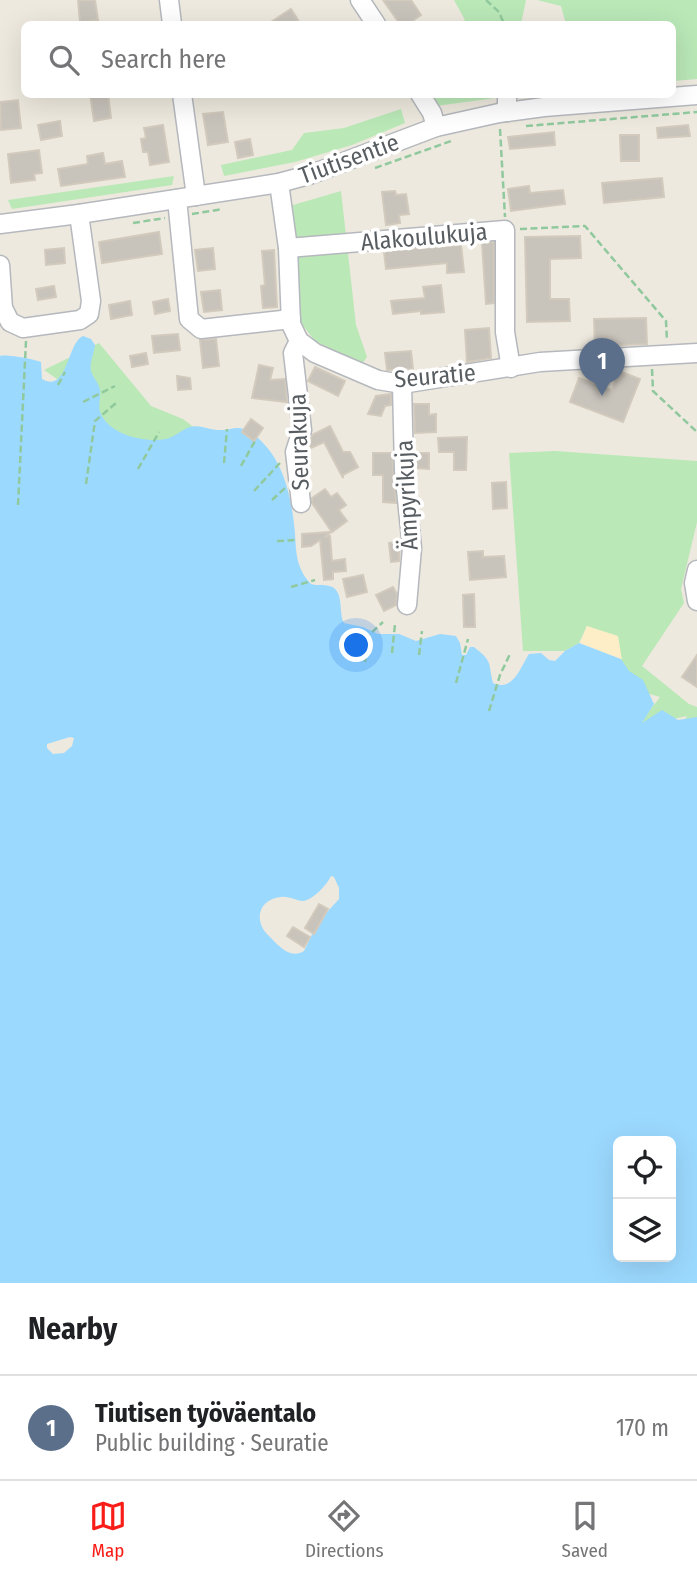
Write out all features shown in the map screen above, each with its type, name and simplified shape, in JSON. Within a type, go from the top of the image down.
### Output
[{"type":"street","points":[[169,0],[172,21]]},
{"type":"street","points":[[360,0],[374,21]]},
{"type":"street","name":"Tiutisentie","points":[[676,97],[697,95]]},
{"type":"street","points":[[183,98],[196,196]]},
{"type":"street","points":[[423,98],[432,113],[436,127]]},
{"type":"street","name":"Tiutisentie","points":[[0,224],[279,183],[312,174],[436,127],[505,112],[663,98]]},
{"type":"street","points":[[279,183],[288,248],[291,319],[299,341]]},
{"type":"street","points":[[177,199],[189,319],[201,329],[291,319]]},
{"type":"street","points":[[0,265],[4,308],[10,322],[23,328],[80,320],[89,314],[91,301],[79,214]]},
{"type":"street","name":"Alakoulukuja","points":[[288,248],[505,230],[505,332],[511,368]]},
{"type":"street","name":"Seuratie","points":[[299,341],[315,353],[378,380],[402,384],[540,362],[697,353]]},
{"type":"street","name":"Seurakuja","points":[[296,496],[295,452],[302,430],[293,354],[299,341]]},
{"type":"street","name":"Ämpyrikuja","points":[[402,384],[404,470],[412,548],[407,605]]},
{"type":"street","points":[[697,570],[694,583],[697,601]]},
{"type":"path","points":[[486,0],[499,12],[503,21]]},
{"type":"path","points":[[505,112],[505,230],[585,226],[666,321],[653,391],[697,432]]},
{"type":"path","points":[[18,505],[26,338]]},
{"type":"path","points":[[58,385],[65,372]]},
{"type":"path","points":[[83,402],[115,387]]},
{"type":"path","points":[[86,484],[95,421],[116,403]]},
{"type":"path","points":[[224,463],[227,429]]},
{"type":"path","points":[[138,469],[159,432]]},
{"type":"path","points":[[241,466],[255,441]]},
{"type":"path","points":[[254,491],[284,458]]},
{"type":"path","points":[[272,500],[285,488],[296,496]]},
{"type":"path","points":[[277,541],[296,540]]},
{"type":"path","points":[[291,587],[315,580]]},
{"type":"path","points":[[365,662],[369,635],[383,622]]},
{"type":"path","points":[[393,653],[395,624]]},
{"type":"path","points":[[418,655],[422,631]]},
{"type":"path","points":[[456,683],[468,639]]},
{"type":"path","points":[[489,711],[499,674],[510,654]]},
{"type":"green space","points":[[454,0],[526,0],[522,21],[465,20]]},
{"type":"green space","points":[[537,0],[697,0],[697,79],[676,81],[676,21],[565,21],[561,6]]},
{"type":"green space","points":[[431,98],[496,98],[436,106]]},
{"type":"green space","points":[[401,109],[405,123],[352,145],[295,162],[224,176],[221,165],[292,150],[304,133],[344,128]]},
{"type":"green space","points":[[174,176],[172,185],[12,209],[8,200]]},
{"type":"green space","points":[[341,191],[356,325],[367,357],[362,364],[315,341],[298,319],[293,205]]},
{"type":"green space","points":[[99,343],[151,406],[183,419],[200,432],[153,454],[87,422],[82,396],[44,370]]},
{"type":"green space","points":[[555,451],[697,461],[697,522],[681,589],[684,603],[642,666],[689,704],[697,707],[697,758],[668,747],[687,716],[637,727],[660,697],[611,683],[622,660],[587,626],[579,643],[565,651],[523,651],[509,453]]},
{"type":"sand","points":[[587,626],[618,636],[622,660],[580,643]]},
{"type":"water","points":[[83,336],[91,339],[95,345],[91,368],[100,390],[100,412],[119,432],[157,440],[169,438],[194,426],[218,430],[241,428],[259,439],[276,460],[286,484],[301,570],[311,584],[334,588],[339,596],[344,623],[378,634],[399,634],[416,641],[440,634],[456,636],[462,655],[466,655],[470,647],[474,647],[487,659],[493,683],[500,685],[515,677],[529,654],[541,653],[549,660],[555,661],[579,643],[621,659],[629,671],[643,680],[654,704],[642,723],[662,710],[678,720],[697,717],[697,1283],[0,1283],[0,356],[41,362],[42,379],[51,382],[62,374],[74,347]],"holes":[[[74,738],[72,746],[64,753],[53,754],[47,748],[47,744]],[[331,876],[339,888],[339,899],[318,922],[304,951],[289,953],[263,929],[260,917],[263,906],[281,897],[307,900],[319,892]]]},
{"type":"building","points":[[78,0],[95,0],[98,20],[80,21]]},
{"type":"building","points":[[383,0],[411,0],[421,15],[412,21],[398,21]]},
{"type":"building","points":[[291,9],[298,20],[296,21],[273,21]]},
{"type":"building","points":[[91,98],[108,98],[111,118],[94,121]]},
{"type":"building","points":[[18,100],[21,128],[1,130],[0,102]]},
{"type":"building","points":[[223,112],[228,142],[208,145],[203,114]]},
{"type":"building","points":[[60,121],[62,136],[41,140],[38,125]]},
{"type":"building","points":[[163,125],[169,162],[150,165],[148,152],[143,152],[141,139],[146,138],[144,128]]},
{"type":"building","points":[[688,125],[690,136],[658,138],[657,128]]},
{"type":"building","points":[[554,132],[555,145],[510,149],[508,137]]},
{"type":"building","points":[[620,135],[639,135],[639,161],[621,161]]},
{"type":"building","points":[[250,139],[253,155],[238,158],[235,142]]},
{"type":"building","points":[[39,150],[42,173],[34,174],[35,180],[11,183],[8,154]]},
{"type":"building","points":[[103,153],[105,164],[122,161],[125,177],[61,186],[58,169],[88,164],[87,156]]},
{"type":"building","points":[[662,178],[664,197],[604,203],[602,183]]},
{"type":"building","points":[[529,186],[530,193],[563,190],[565,204],[511,211],[508,189]]},
{"type":"building","points":[[395,191],[396,195],[406,194],[409,214],[399,215],[400,223],[386,225],[382,192]]},
{"type":"building","points":[[159,232],[162,254],[102,263],[99,242]]},
{"type":"building","points":[[580,236],[581,258],[550,259],[550,299],[569,299],[570,321],[527,322],[525,237]]},
{"type":"building","points":[[494,242],[494,303],[486,304],[482,243]]},
{"type":"building","points":[[461,245],[464,272],[447,273],[447,263],[386,269],[384,251]]},
{"type":"building","points":[[64,248],[65,263],[46,265],[45,250]]},
{"type":"building","points":[[213,248],[215,269],[198,271],[195,250]]},
{"type":"building","points":[[274,250],[277,307],[263,308],[261,286],[265,285],[262,251]]},
{"type":"building","points":[[441,285],[444,312],[393,314],[391,301],[425,298],[423,287]]},
{"type":"building","points":[[54,286],[56,297],[38,300],[36,289]]},
{"type":"building","points":[[220,290],[222,310],[204,312],[201,292]]},
{"type":"building","points":[[168,299],[170,311],[155,314],[153,302]]},
{"type":"building","points":[[130,301],[132,315],[111,319],[109,305]]},
{"type":"building","points":[[646,318],[647,344],[595,346],[594,319]]},
{"type":"building","points":[[489,328],[491,358],[467,362],[465,330]]},
{"type":"building","points":[[178,334],[180,350],[154,353],[152,336]]},
{"type":"building","points":[[216,339],[219,366],[203,368],[200,340]]},
{"type":"building","points":[[411,351],[413,369],[387,370],[385,353]]},
{"type":"building","points":[[146,353],[148,364],[132,367],[130,356]]},
{"type":"building","points":[[259,365],[273,368],[270,380],[285,379],[287,402],[252,398]]},
{"type":"building","points":[[315,367],[345,381],[338,396],[308,381]]},
{"type":"building","points":[[619,371],[640,379],[623,422],[570,402],[579,378],[612,390]]},
{"type":"building","points":[[177,376],[190,378],[191,389],[178,390]]},
{"type":"building","points":[[391,394],[391,405],[385,406],[381,416],[368,414],[376,396]]},
{"type":"building","points":[[414,404],[429,404],[429,415],[436,414],[436,432],[415,433]]},
{"type":"building","points":[[251,419],[263,428],[254,441],[242,432]]},
{"type":"building","points":[[330,426],[343,452],[350,452],[358,467],[343,475],[343,478],[324,442],[311,448],[309,445],[312,435]]},
{"type":"building","points":[[467,437],[466,470],[454,470],[454,452],[439,452],[438,438]]},
{"type":"building","points":[[373,453],[392,453],[396,503],[383,502],[383,475],[373,475]]},
{"type":"building","points":[[415,453],[429,453],[429,469],[415,468]]},
{"type":"building","points":[[506,482],[507,508],[493,509],[492,483]]},
{"type":"building","points":[[325,489],[331,497],[337,493],[346,505],[339,510],[347,521],[332,532],[312,503],[312,498]]},
{"type":"building","points":[[331,532],[325,537],[330,536],[332,561],[345,559],[346,571],[333,572],[333,579],[324,580],[320,540],[311,546],[302,547],[302,534]]},
{"type":"building","points":[[400,541],[399,561],[391,562],[389,543]]},
{"type":"building","points":[[483,551],[483,557],[504,556],[506,577],[470,580],[468,552]]},
{"type":"building","points":[[363,575],[367,592],[347,597],[343,579]]},
{"type":"building","points":[[393,587],[397,594],[396,605],[384,611],[376,595]]},
{"type":"building","points":[[474,594],[475,627],[464,627],[463,595]]},
{"type":"building","points":[[697,655],[697,687],[682,677]]},
{"type":"building","points":[[319,904],[328,909],[314,934],[305,928]]},
{"type":"building","points":[[293,927],[310,937],[304,947],[287,936]]},
{"type":"place","name":"Tiutisen työväentalo","points":[[602,396]]}]
